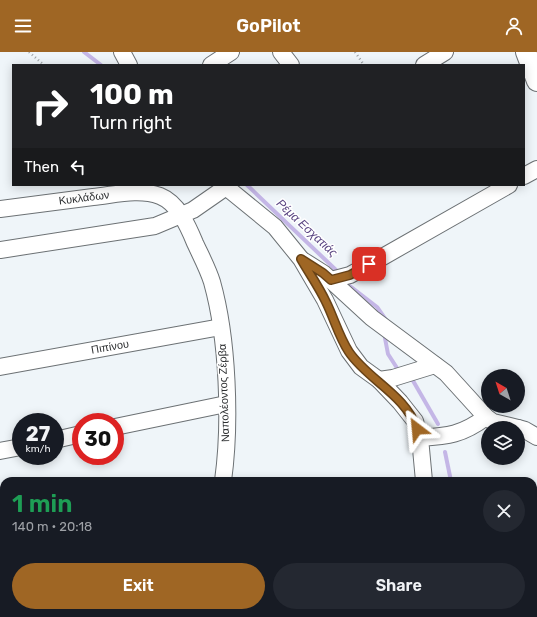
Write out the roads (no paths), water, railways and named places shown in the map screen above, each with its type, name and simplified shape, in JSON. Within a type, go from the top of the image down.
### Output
[{"type":"main road","points":[[526,52],[537,81]]},
{"type":"street","points":[[122,52],[128,64]]},
{"type":"street","points":[[211,60],[230,52]]},
{"type":"street","points":[[281,52],[290,64]]},
{"type":"street","points":[[426,64],[445,52]]},
{"type":"street","points":[[525,175],[537,169]]},
{"type":"street","points":[[0,250],[144,229],[164,224],[201,205],[228,186],[275,227],[301,259],[325,300],[349,351],[361,367],[378,380],[400,402],[415,421],[420,438],[424,477]]},
{"type":"street","points":[[331,280],[350,275],[507,186]]},
{"type":"street","name":"Κυκλάδων","points":[[0,209],[130,193],[167,196]]},
{"type":"street","name":"Ναπολέοντος Ζέρβα","points":[[167,196],[188,227],[212,281],[221,327],[226,377],[223,477]]},
{"type":"street","points":[[301,259],[323,273],[372,318],[446,373],[486,417],[492,421]]},
{"type":"street","name":"Πιπίνου","points":[[0,367],[221,327]]},
{"type":"street","points":[[378,380],[393,378],[435,365]]},
{"type":"street","points":[[124,425],[226,404]]},
{"type":"street","points":[[420,438],[448,436],[459,433],[476,425],[486,417]]},
{"type":"street","points":[[525,430],[537,437]]},
{"type":"street","points":[[0,451],[12,449]]},
{"type":"waterway","name":"Ρέμα Εσχατιάς","points":[[84,52],[100,64]]},
{"type":"waterway","name":"Ρέμα Εσχατιάς","points":[[248,186],[336,270]]},
{"type":"waterway","name":"Ρέμα Εσχατιάς","points":[[346,283],[377,307],[386,320]]},
{"type":"waterway","name":"Ρέμα Εσχατιάς","points":[[384,333],[388,354],[397,368]]},
{"type":"waterway","name":"Ρέμα Εσχατιάς","points":[[412,379],[438,424]]},
{"type":"waterway","name":"Ρέμα Εσχατιάς","points":[[445,452],[450,477]]}]
